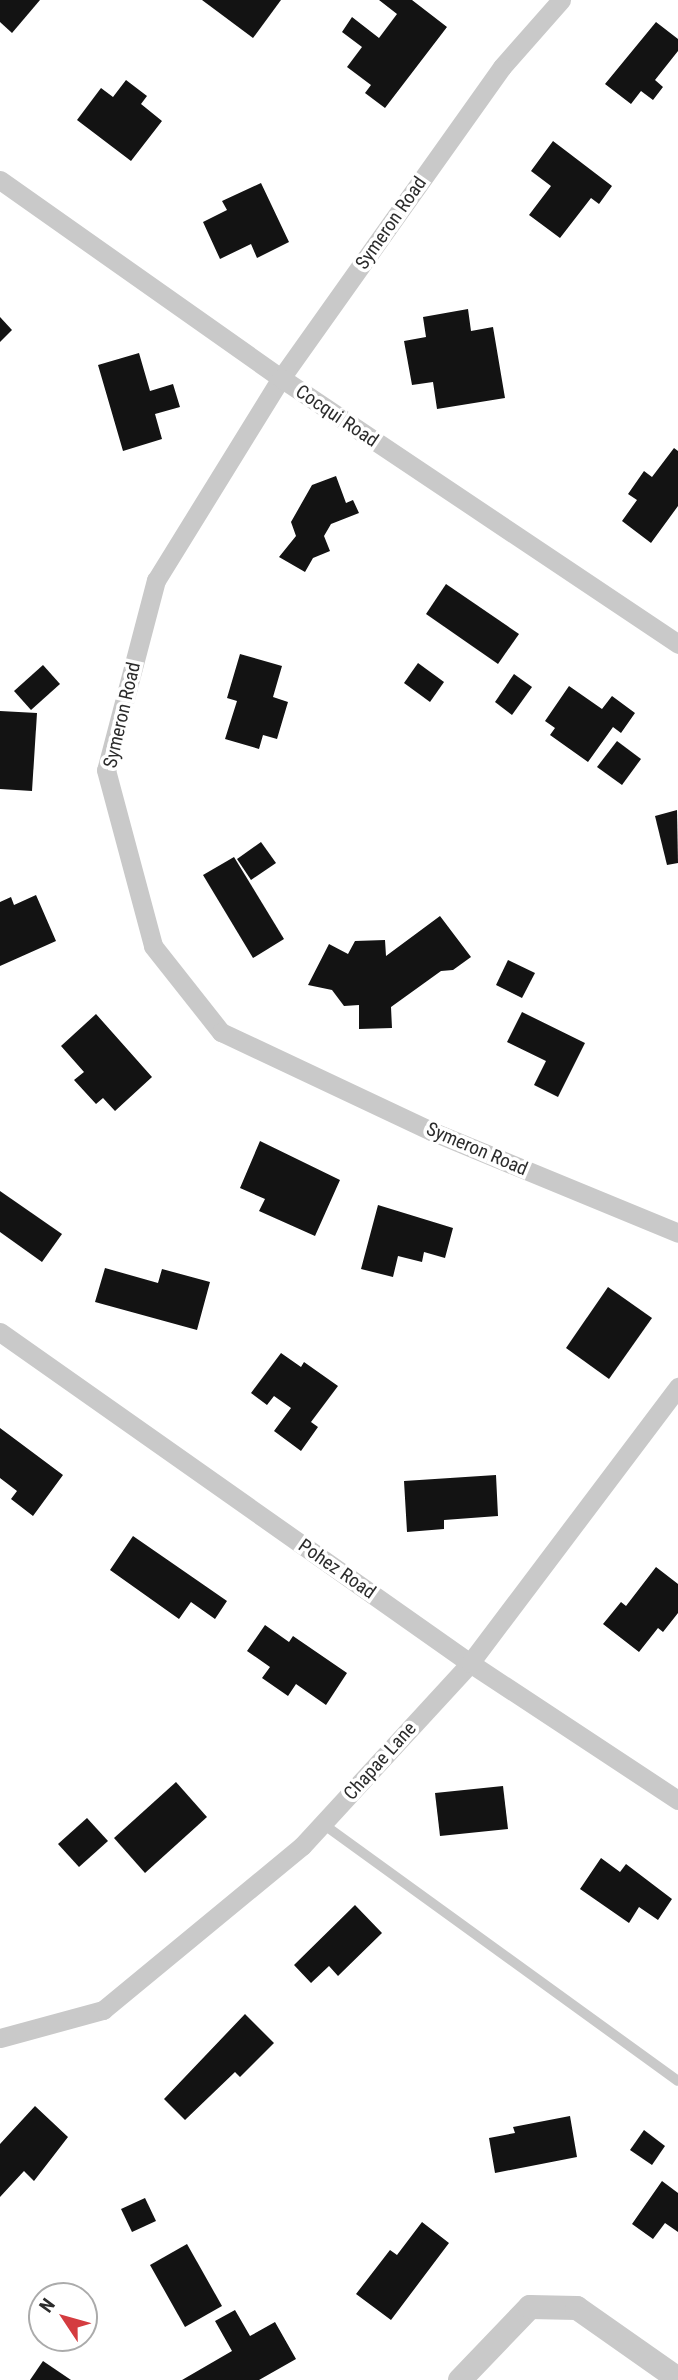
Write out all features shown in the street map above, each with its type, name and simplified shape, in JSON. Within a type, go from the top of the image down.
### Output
[{"type":"street","name":"Symeron Road","points":[[561,0],[502,67],[281,378],[156,580],[106,770],[153,946],[221,1031],[431,1131],[678,1233]]},
{"type":"street","name":"Cocqui Road","points":[[0,180],[281,378],[678,644]]},
{"type":"street","name":"Pohez Road","points":[[0,1332],[470,1663],[678,1800]]},
{"type":"street","name":"Chapae Lane","points":[[0,2038],[103,2010],[302,1846],[470,1663],[678,1387]]},
{"type":"street","points":[[460,2380],[530,2308],[577,2308],[678,2379]]},
{"type":"lane","points":[[323,1824],[678,2081]]},
{"type":"building","points":[[0,0],[40,0],[12,33],[0,22]]},
{"type":"building","points":[[202,0],[281,0],[253,38]]},
{"type":"building","points":[[379,0],[412,0],[447,27],[385,108],[365,93],[371,85],[347,67],[362,47],[342,32],[352,17],[379,38],[397,14]]},
{"type":"building","points":[[656,22],[678,39],[678,51],[655,80],[663,87],[653,100],[641,91],[631,104],[605,84]]},
{"type":"building","points":[[126,80],[147,96],[141,104],[162,121],[131,161],[77,120],[101,88],[113,97]]},
{"type":"building","points":[[553,141],[612,186],[599,204],[591,198],[560,238],[529,215],[551,186],[531,171]]},
{"type":"building","points":[[261,183],[289,242],[257,258],[251,244],[220,259],[203,222],[227,210],[222,201]]},
{"type":"building","points":[[468,309],[471,331],[493,327],[505,398],[437,409],[433,382],[412,385],[404,341],[426,337],[423,317]]},
{"type":"building","points":[[0,317],[12,330],[0,342]]},
{"type":"building","points":[[139,353],[150,391],[173,384],[180,407],[155,414],[162,439],[123,451],[98,365]]},
{"type":"building","points":[[674,448],[678,451],[678,506],[651,543],[622,521],[637,500],[628,494],[644,471],[652,477]]},
{"type":"building","points":[[336,476],[346,503],[353,500],[359,513],[331,524],[324,536],[330,551],[313,558],[305,572],[279,557],[296,536],[291,522],[312,485]]},
{"type":"building","points":[[446,584],[519,634],[498,664],[426,614]]},
{"type":"building","points":[[240,654],[282,666],[273,697],[288,702],[277,739],[263,735],[259,749],[225,739],[237,701],[227,698]]},
{"type":"building","points":[[418,663],[444,682],[430,702],[404,683]]},
{"type":"building","points":[[43,665],[60,684],[31,710],[14,691]]},
{"type":"building","points":[[514,674],[532,687],[512,715],[495,702]]},
{"type":"building","points":[[569,686],[602,709],[612,696],[635,713],[621,733],[613,727],[588,762],[550,735],[555,728],[545,721]]},
{"type":"building","points":[[0,711],[37,713],[32,791],[0,789]]},
{"type":"building","points":[[617,741],[641,759],[622,785],[597,767]]},
{"type":"building","points":[[677,810],[678,863],[667,865],[655,816]]},
{"type":"building","points":[[261,842],[276,863],[251,880],[237,859]]},
{"type":"building","points":[[234,857],[284,939],[253,958],[203,875]]},
{"type":"building","points":[[36,895],[56,941],[0,966],[0,902],[11,897],[14,905]]},
{"type":"building","points":[[440,916],[471,957],[453,970],[441,971],[391,1007],[392,1028],[359,1029],[359,1005],[344,1006],[332,990],[308,985],[329,944],[348,954],[355,941],[385,940],[386,956]]},
{"type":"building","points":[[508,960],[535,973],[522,998],[496,985]]},
{"type":"building","points":[[522,1012],[585,1043],[558,1097],[534,1085],[546,1061],[507,1042]]},
{"type":"building","points":[[96,1014],[152,1077],[115,1111],[103,1098],[96,1104],[74,1080],[84,1072],[61,1046]]},
{"type":"building","points":[[260,1141],[340,1180],[315,1236],[259,1211],[265,1199],[240,1188]]},
{"type":"building","points":[[0,1191],[62,1234],[42,1262],[0,1232]]},
{"type":"building","points":[[378,1205],[453,1228],[445,1258],[424,1252],[422,1262],[398,1256],[393,1277],[361,1269]]},
{"type":"building","points":[[105,1268],[158,1283],[162,1269],[210,1282],[197,1330],[95,1302]]},
{"type":"building","points":[[608,1287],[652,1318],[609,1379],[566,1348]]},
{"type":"building","points":[[281,1353],[301,1367],[304,1362],[338,1386],[311,1422],[318,1427],[301,1451],[274,1431],[291,1408],[274,1396],[267,1405],[251,1393]]},
{"type":"building","points":[[0,1428],[63,1475],[33,1516],[11,1499],[17,1491],[0,1478]]},
{"type":"building","points":[[496,1475],[498,1516],[444,1520],[444,1529],[407,1532],[404,1481]]},
{"type":"building","points":[[133,1536],[227,1601],[215,1619],[191,1602],[179,1619],[110,1570]]},
{"type":"building","points":[[656,1567],[678,1584],[678,1613],[663,1632],[658,1628],[639,1652],[603,1624],[621,1602],[626,1606]]},
{"type":"building","points":[[265,1625],[289,1642],[293,1636],[347,1673],[326,1705],[296,1684],[288,1696],[262,1678],[270,1667],[247,1651]]},
{"type":"building","points":[[176,1782],[207,1817],[145,1873],[114,1838]]},
{"type":"building","points":[[503,1786],[508,1829],[440,1836],[435,1793]]},
{"type":"building","points":[[87,1818],[108,1841],[79,1867],[58,1844]]},
{"type":"building","points":[[601,1858],[620,1872],[626,1864],[672,1899],[658,1920],[639,1907],[629,1923],[580,1889]]},
{"type":"building","points":[[355,1905],[382,1933],[338,1976],[329,1966],[311,1983],[294,1965]]},
{"type":"building","points":[[245,2014],[274,2043],[240,2077],[235,2072],[185,2120],[164,2099]]},
{"type":"building","points":[[35,2106],[68,2137],[34,2181],[24,2171],[0,2197],[0,2144]]},
{"type":"building","points":[[570,2116],[577,2157],[495,2173],[489,2138],[515,2133],[513,2127]]},
{"type":"building","points":[[644,2130],[665,2146],[652,2165],[630,2150]]},
{"type":"building","points":[[662,2181],[678,2193],[678,2232],[665,2223],[653,2239],[632,2224]]},
{"type":"building","points":[[145,2198],[156,2221],[132,2232],[121,2209]]},
{"type":"building","points":[[422,2222],[449,2243],[391,2320],[356,2294],[390,2250],[397,2255]]},
{"type":"building","points":[[187,2244],[222,2306],[185,2327],[150,2265]]},
{"type":"building","points":[[235,2310],[250,2336],[275,2322],[296,2359],[259,2380],[182,2380],[232,2351],[215,2321]]},
{"type":"building","points":[[43,2361],[71,2380],[30,2380]]}]
